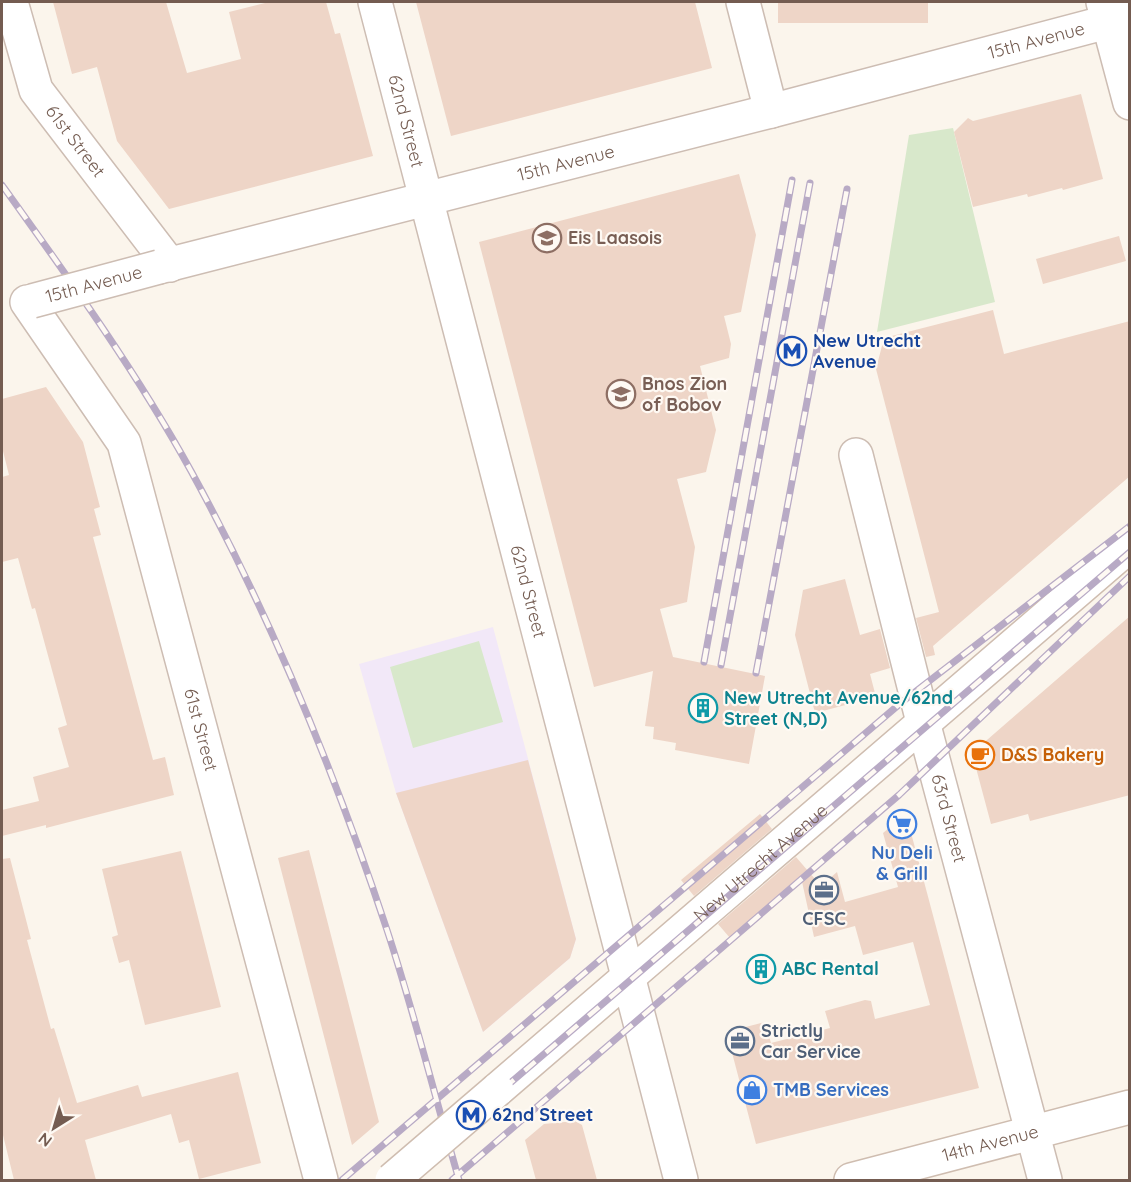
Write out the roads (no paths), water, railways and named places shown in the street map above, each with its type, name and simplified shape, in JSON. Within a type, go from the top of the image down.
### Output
[{"type":"street","name":"61st Street","points":[[11,2],[36,90],[165,266]]},
{"type":"street","name":"62nd Street","points":[[375,2],[681,1180]]},
{"type":"street","points":[[743,2],[771,111]]},
{"type":"street","name":"15th Avenue","points":[[20,304],[771,111],[1114,13]]},
{"type":"street","points":[[1114,13],[1130,103]]},
{"type":"street","name":"61st Street","points":[[20,304],[124,442],[321,1180]]},
{"type":"street","name":"63rd Street","points":[[856,455],[923,722],[1045,1180]]},
{"type":"street","name":"New Utrecht Avenue","points":[[392,1180],[1130,545]]},
{"type":"street","name":"14th Avenue","points":[[851,1180],[1130,1107]]},
{"type":"railway","points":[[704,662],[792,180]]},
{"type":"railway","points":[[721,665],[810,183]]},
{"type":"railway","points":[[2,185],[101,325],[148,397],[191,471],[248,582],[300,696],[367,871],[397,961],[459,1180]]},
{"type":"railway","points":[[756,673],[847,189]]},
{"type":"railway","points":[[342,1180],[902,702],[1130,526]]},
{"type":"railway","points":[[397,1180],[1130,552]]},
{"type":"railway","points":[[452,1180],[899,795],[1130,576]]},
{"type":"place","name":"Eis Laasois","points":[[547,238]]},
{"type":"place","name":"New Utrecht Avenue","points":[[792,351]]},
{"type":"place","name":"Bnos Zion of Bobov","points":[[621,394]]},
{"type":"place","name":"New Utrecht Avenue/62nd Street (N,D)","points":[[703,708]]},
{"type":"place","name":"D&S Bakery","points":[[980,755]]},
{"type":"place","name":"Nu Deli & Grill","points":[[902,824]]},
{"type":"place","name":"CFSC","points":[[824,890]]},
{"type":"place","name":"ABC Rental","points":[[761,969]]},
{"type":"place","name":"Strictly Car Service","points":[[740,1041]]},
{"type":"place","name":"TMB Services","points":[[752,1090]]},
{"type":"place","name":"62nd Street","points":[[471,1115]]}]
